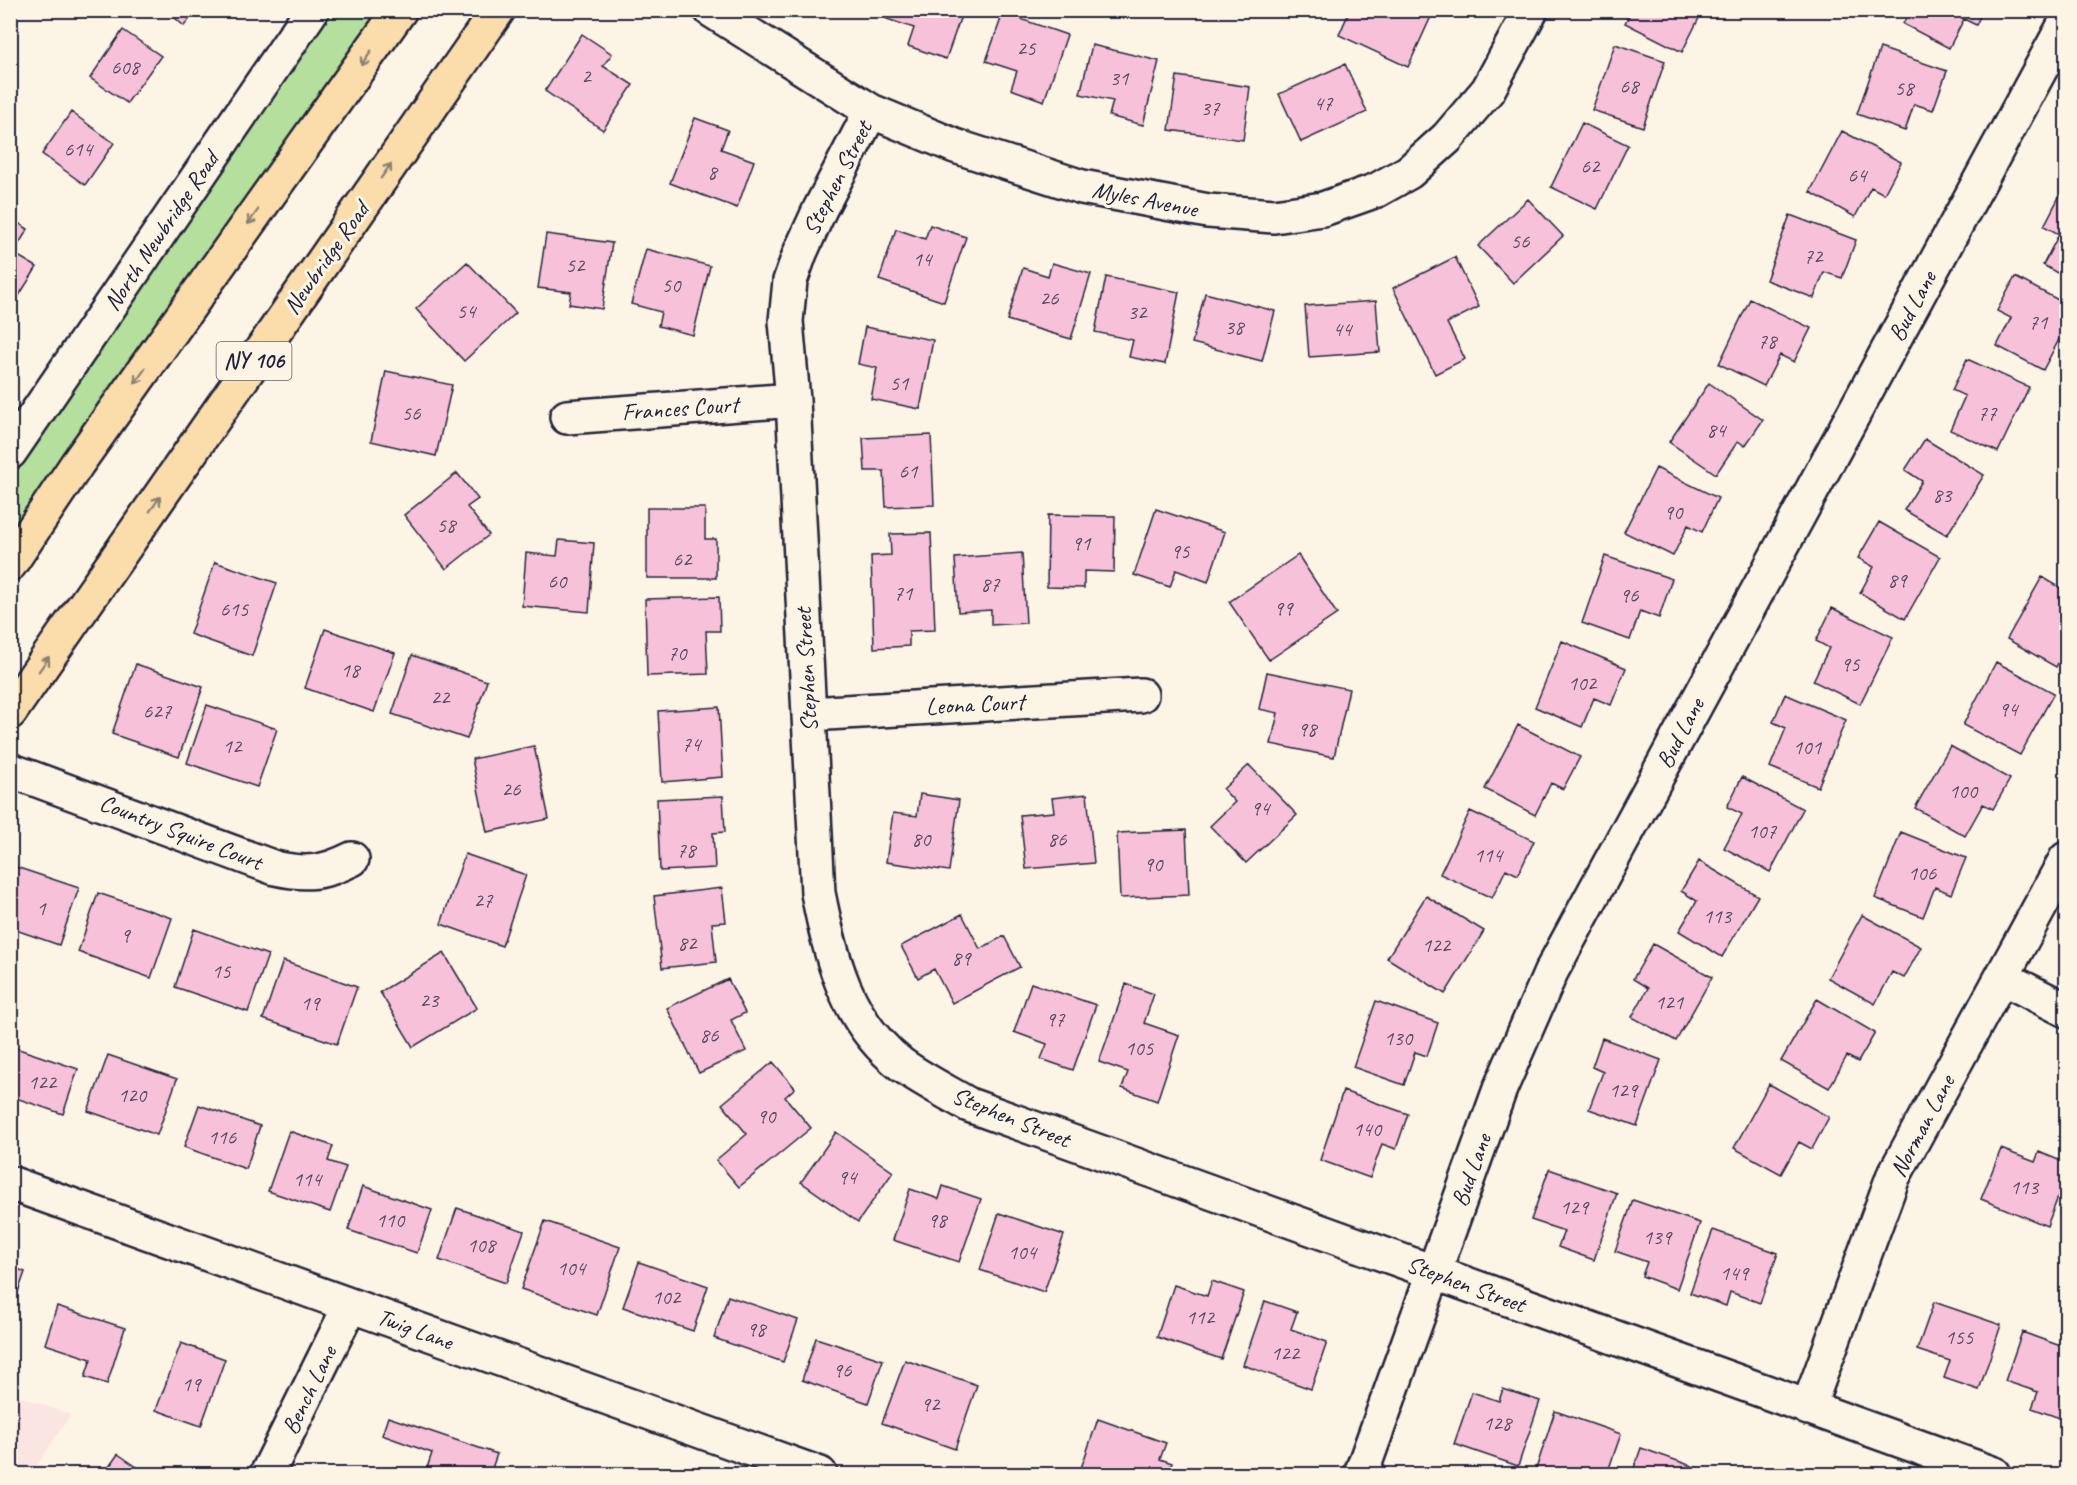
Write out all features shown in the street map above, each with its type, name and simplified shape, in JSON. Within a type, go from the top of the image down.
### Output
[{"type":"main road","points":[[10,564],[77,464],[400,10]]},
{"type":"main road","name":"Newbridge Road","points":[[10,712],[498,10]]},
{"type":"street","name":"North Newbridge Road","points":[[16,434],[312,10]]},
{"type":"street","name":"Myles Avenue","points":[[711,10],[871,111],[955,146],[1082,187],[1208,211],[1274,216],[1323,209],[1377,190],[1409,172],[1447,138],[1488,90],[1531,10]]},
{"type":"street","name":"Bud Lane","points":[[1361,1474],[1500,1089],[1551,972],[2067,22]]},
{"type":"street","name":"Stephen Street","points":[[871,111],[800,253],[790,281],[786,321],[793,400],[818,893],[829,948],[842,987],[872,1036],[902,1065],[969,1105],[1994,1474]]},
{"type":"street","name":"Frances Court","points":[[567,417],[793,400]]},
{"type":"street","name":"Leona Court","points":[[809,714],[1141,695]]},
{"type":"street","name":"Country Squire Court","points":[[10,770],[275,868],[291,872],[319,872],[352,859]]},
{"type":"street","name":"Norman Lane","points":[[1808,1408],[1893,1177],[2067,859]]},
{"type":"street","points":[[2003,978],[2067,1010]]},
{"type":"street","name":"Twig Lane","points":[[10,1183],[819,1474]]},
{"type":"street","name":"Bench Lane","points":[[267,1474],[350,1305]]},
{"type":"shaded area","points":[[11,1393],[71,1415],[31,1474],[11,1474]]},
{"type":"green space","points":[[324,11],[393,11],[11,555],[11,473]]},
{"type":"building","points":[[166,10],[197,10],[184,26]]},
{"type":"building","points":[[890,10],[963,10],[946,59],[908,46],[914,28],[887,19]]},
{"type":"building","points":[[1350,10],[1434,10],[1408,67],[1339,35]]},
{"type":"building","points":[[1632,10],[1703,10],[1682,52],[1625,23]]},
{"type":"building","points":[[1898,10],[1983,10],[1976,25],[1964,19],[1949,48],[1903,24],[1907,16]]},
{"type":"building","points":[[1003,13],[1067,35],[1044,101],[1011,89],[1017,71],[986,61]]},
{"type":"building","points":[[123,30],[161,56],[127,103],[90,78]]},
{"type":"building","points":[[582,34],[612,54],[603,66],[633,85],[603,130],[545,91]]},
{"type":"building","points":[[1615,44],[1665,61],[1643,127],[1592,110]]},
{"type":"building","points":[[1092,45],[1159,61],[1143,125],[1109,116],[1113,101],[1080,94]]},
{"type":"building","points":[[1880,48],[1947,71],[1933,110],[1914,104],[1905,131],[1857,114]]},
{"type":"building","points":[[1345,64],[1367,112],[1301,142],[1279,94]]},
{"type":"building","points":[[1177,76],[1250,87],[1243,140],[1169,130]]},
{"type":"building","points":[[71,112],[114,143],[85,185],[42,154]]},
{"type":"building","points":[[695,118],[728,130],[721,149],[754,161],[737,208],[670,183]]},
{"type":"building","points":[[1582,123],[1628,145],[1597,209],[1551,187]]},
{"type":"building","points":[[1842,131],[1901,162],[1884,194],[1871,187],[1855,217],[1810,192]]},
{"type":"building","points":[[2061,193],[2066,196],[2066,278],[2043,265],[2059,234],[2044,226]]},
{"type":"building","points":[[1528,199],[1563,236],[1513,283],[1478,246]]},
{"type":"building","points":[[1790,215],[1856,240],[1842,278],[1824,272],[1814,298],[1766,280]]},
{"type":"building","points":[[10,218],[28,229],[13,253],[37,267],[10,310]]},
{"type":"building","points":[[930,225],[966,237],[944,302],[879,280],[896,229],[925,239]]},
{"type":"building","points":[[546,234],[612,243],[602,309],[569,304],[571,292],[538,288]]},
{"type":"building","points":[[646,249],[710,266],[693,335],[658,326],[661,312],[631,304]]},
{"type":"building","points":[[1455,257],[1479,307],[1447,323],[1465,359],[1435,374],[1393,288]]},
{"type":"building","points":[[467,262],[516,313],[464,361],[416,309]]},
{"type":"building","points":[[1052,263],[1091,274],[1071,339],[1007,320],[1023,268],[1048,276]]},
{"type":"building","points":[[1106,277],[1179,292],[1165,364],[1129,357],[1133,340],[1095,332]]},
{"type":"building","points":[[2015,277],[2066,304],[2066,326],[2043,370],[1997,346],[2011,318],[1997,311]]},
{"type":"building","points":[[1205,293],[1275,311],[1262,361],[1192,343]]},
{"type":"building","points":[[1750,299],[1811,328],[1794,362],[1780,355],[1764,386],[1719,364]]},
{"type":"building","points":[[1376,301],[1380,352],[1309,357],[1305,306]]},
{"type":"building","points":[[865,327],[933,340],[920,409],[871,399],[877,368],[858,364]]},
{"type":"building","points":[[1967,359],[2029,387],[1998,452],[1950,430],[1965,396],[1952,390]]},
{"type":"building","points":[[386,371],[452,385],[436,456],[371,441]]},
{"type":"building","points":[[1709,383],[1763,420],[1745,446],[1738,441],[1716,474],[1669,442]]},
{"type":"building","points":[[931,435],[934,505],[886,507],[884,471],[865,471],[863,438]]},
{"type":"building","points":[[1925,439],[1984,475],[1947,535],[1904,510],[1922,481],[1905,470]]},
{"type":"building","points":[[1656,468],[1718,498],[1702,532],[1688,525],[1673,556],[1624,532]]},
{"type":"building","points":[[457,473],[478,499],[467,507],[489,535],[446,569],[404,515]]},
{"type":"building","points":[[647,508],[705,508],[705,539],[716,539],[716,578],[647,578]]},
{"type":"building","points":[[1156,509],[1225,532],[1208,582],[1176,570],[1170,587],[1134,575]]},
{"type":"building","points":[[1048,515],[1115,516],[1114,572],[1084,571],[1084,588],[1047,587]]},
{"type":"building","points":[[1879,522],[1940,557],[1905,619],[1860,593],[1874,567],[1858,558]]},
{"type":"building","points":[[931,533],[935,630],[909,631],[909,646],[874,648],[871,556],[891,555],[890,534]]},
{"type":"building","points":[[559,540],[594,543],[589,612],[522,606],[526,553],[557,556]]},
{"type":"building","points":[[1022,553],[1026,623],[991,625],[991,610],[958,612],[955,558]]},
{"type":"building","points":[[1298,555],[1337,614],[1269,660],[1229,602]]},
{"type":"building","points":[[1605,556],[1672,579],[1659,618],[1640,611],[1630,640],[1582,623]]},
{"type":"building","points":[[215,562],[277,583],[252,656],[190,634]]},
{"type":"building","points":[[2042,577],[2066,591],[2066,648],[2056,667],[2007,639]]},
{"type":"building","points":[[719,597],[720,631],[706,631],[708,674],[647,676],[645,599]]},
{"type":"building","points":[[1832,608],[1893,637],[1860,704],[1813,681],[1829,648],[1816,641]]},
{"type":"building","points":[[325,629],[395,653],[374,712],[305,688]]},
{"type":"building","points":[[1562,641],[1626,668],[1611,705],[1594,698],[1582,727],[1535,707]]},
{"type":"building","points":[[412,655],[487,681],[467,739],[392,714]]},
{"type":"building","points":[[1996,662],[2054,693],[2020,755],[1963,725]]},
{"type":"building","points":[[136,664],[203,687],[179,757],[112,734]]},
{"type":"building","points":[[1267,672],[1349,689],[1334,757],[1271,744],[1278,713],[1259,709]]},
{"type":"building","points":[[1785,694],[1846,720],[1818,787],[1770,767],[1786,728],[1773,722]]},
{"type":"building","points":[[207,705],[277,729],[257,787],[187,763]]},
{"type":"building","points":[[719,707],[723,777],[662,782],[658,711]]},
{"type":"building","points":[[1518,725],[1580,757],[1563,789],[1551,783],[1535,815],[1485,789]]},
{"type":"building","points":[[534,746],[549,819],[487,832],[472,759]]},
{"type":"building","points":[[1950,746],[2010,779],[1993,809],[1983,804],[1965,836],[1915,808]]},
{"type":"building","points":[[1249,765],[1297,815],[1246,863],[1210,826],[1235,802],[1223,789]]},
{"type":"building","points":[[1742,777],[1803,809],[1770,872],[1724,848],[1742,814],[1727,807]]},
{"type":"building","points":[[920,794],[959,800],[949,871],[886,862],[893,813],[917,816]]},
{"type":"building","points":[[1087,794],[1094,863],[1026,869],[1020,815],[1054,812],[1052,798]]},
{"type":"building","points":[[723,796],[725,832],[713,833],[715,868],[660,871],[657,799]]},
{"type":"building","points":[[1470,811],[1534,841],[1518,875],[1506,869],[1492,898],[1440,874]]},
{"type":"building","points":[[1186,830],[1189,895],[1120,898],[1117,833]]},
{"type":"building","points":[[1901,832],[1966,858],[1951,894],[1935,887],[1923,917],[1875,898]]},
{"type":"building","points":[[465,854],[526,875],[502,946],[441,924]]},
{"type":"building","points":[[1699,861],[1758,896],[1722,957],[1679,931],[1697,901],[1681,891]]},
{"type":"building","points":[[10,865],[79,888],[59,945],[10,928]]},
{"type":"building","points":[[722,888],[726,922],[712,923],[716,962],[662,968],[654,896]]},
{"type":"building","points":[[98,893],[172,918],[151,978],[78,952]]},
{"type":"building","points":[[1426,896],[1484,931],[1445,994],[1387,958]]},
{"type":"building","points":[[962,914],[980,949],[1004,936],[1020,967],[952,1003],[934,969],[918,978],[901,946]]},
{"type":"building","points":[[1862,915],[1921,947],[1904,978],[1892,972],[1875,1004],[1828,978]]},
{"type":"building","points":[[194,929],[268,955],[248,1012],[175,987]]},
{"type":"building","points":[[1653,944],[1712,977],[1676,1041],[1632,1017],[1648,988],[1633,979]]},
{"type":"building","points":[[444,953],[477,1008],[413,1047],[380,992]]},
{"type":"building","points":[[283,961],[357,987],[337,1044],[263,1019]]},
{"type":"building","points":[[728,979],[745,1013],[731,1020],[746,1051],[699,1073],[667,1008]]},
{"type":"building","points":[[1031,983],[1096,1005],[1073,1070],[1041,1059],[1047,1044],[1014,1032]]},
{"type":"building","points":[[1126,984],[1154,994],[1144,1023],[1179,1035],[1157,1101],[1122,1088],[1128,1072],[1099,1062]]},
{"type":"building","points":[[1817,999],[1875,1033],[1858,1062],[1847,1056],[1829,1088],[1781,1061]]},
{"type":"building","points":[[1376,1001],[1438,1023],[1427,1056],[1415,1052],[1404,1085],[1353,1067]]},
{"type":"building","points":[[1602,1038],[1661,1060],[1637,1126],[1589,1109],[1603,1072],[1592,1067]]},
{"type":"building","points":[[10,1046],[78,1069],[63,1114],[10,1096]]},
{"type":"building","points":[[108,1055],[177,1079],[157,1135],[88,1111]]},
{"type":"building","points":[[773,1062],[795,1088],[785,1097],[811,1128],[739,1187],[716,1160],[747,1134],[722,1104]]},
{"type":"building","points":[[1769,1084],[1829,1117],[1812,1149],[1799,1142],[1781,1174],[1734,1148]]},
{"type":"building","points":[[1343,1091],[1408,1114],[1396,1149],[1382,1144],[1370,1178],[1320,1160]]},
{"type":"building","points":[[199,1105],[260,1126],[246,1169],[184,1147]]},
{"type":"building","points":[[289,1131],[333,1146],[328,1161],[346,1167],[330,1212],[268,1191]]},
{"type":"building","points":[[836,1132],[893,1172],[858,1222],[801,1182]]},
{"type":"building","points":[[2001,1149],[2035,1162],[2039,1152],[2066,1163],[2066,1176],[2047,1226],[1981,1199]]},
{"type":"building","points":[[1549,1169],[1617,1193],[1594,1260],[1558,1247],[1564,1231],[1531,1220]]},
{"type":"building","points":[[363,1186],[432,1210],[417,1253],[348,1230]]},
{"type":"building","points":[[943,1186],[981,1199],[959,1262],[893,1240],[910,1189],[939,1199]]},
{"type":"building","points":[[1633,1200],[1700,1223],[1677,1289],[1642,1276],[1647,1262],[1615,1251]]},
{"type":"building","points":[[457,1208],[524,1231],[506,1283],[439,1260]]},
{"type":"building","points":[[999,1213],[1064,1235],[1044,1292],[980,1270]]},
{"type":"building","points":[[545,1221],[620,1247],[597,1315],[521,1289]]},
{"type":"building","points":[[1713,1230],[1778,1253],[1760,1303],[1730,1292],[1726,1306],[1690,1293]]},
{"type":"building","points":[[639,1262],[708,1286],[693,1331],[623,1307]]},
{"type":"building","points":[[10,1266],[25,1272],[10,1315]]},
{"type":"building","points":[[1212,1281],[1244,1292],[1221,1359],[1157,1337],[1174,1285],[1207,1296]]},
{"type":"building","points":[[728,1296],[798,1320],[783,1362],[714,1338]]},
{"type":"building","points":[[1265,1301],[1297,1312],[1291,1329],[1327,1342],[1311,1389],[1243,1365]]},
{"type":"building","points":[[1934,1302],[2001,1325],[1979,1390],[1944,1378],[1950,1361],[1917,1350]]},
{"type":"building","points":[[57,1306],[125,1328],[107,1384],[85,1377],[91,1359],[45,1344]]},
{"type":"building","points":[[2022,1332],[2066,1348],[2065,1420],[2032,1408],[2038,1392],[2005,1381]]},
{"type":"building","points":[[816,1338],[883,1360],[868,1403],[802,1380]]},
{"type":"building","points":[[181,1343],[225,1359],[201,1426],[156,1410]]},
{"type":"building","points":[[905,1360],[977,1385],[955,1449],[882,1423]]},
{"type":"building","points":[[1503,1389],[1540,1401],[1518,1466],[1454,1444],[1472,1392],[1499,1401]]},
{"type":"building","points":[[1555,1411],[1621,1434],[1607,1474],[1535,1472]]},
{"type":"building","points":[[388,1417],[497,1454],[490,1474],[425,1474],[432,1453],[382,1435]]},
{"type":"building","points":[[1098,1419],[1166,1443],[1160,1459],[1172,1463],[1168,1474],[1079,1474]]},
{"type":"building","points":[[1641,1448],[1712,1473],[1632,1474]]},
{"type":"building","points":[[118,1454],[147,1474],[104,1474]]}]
